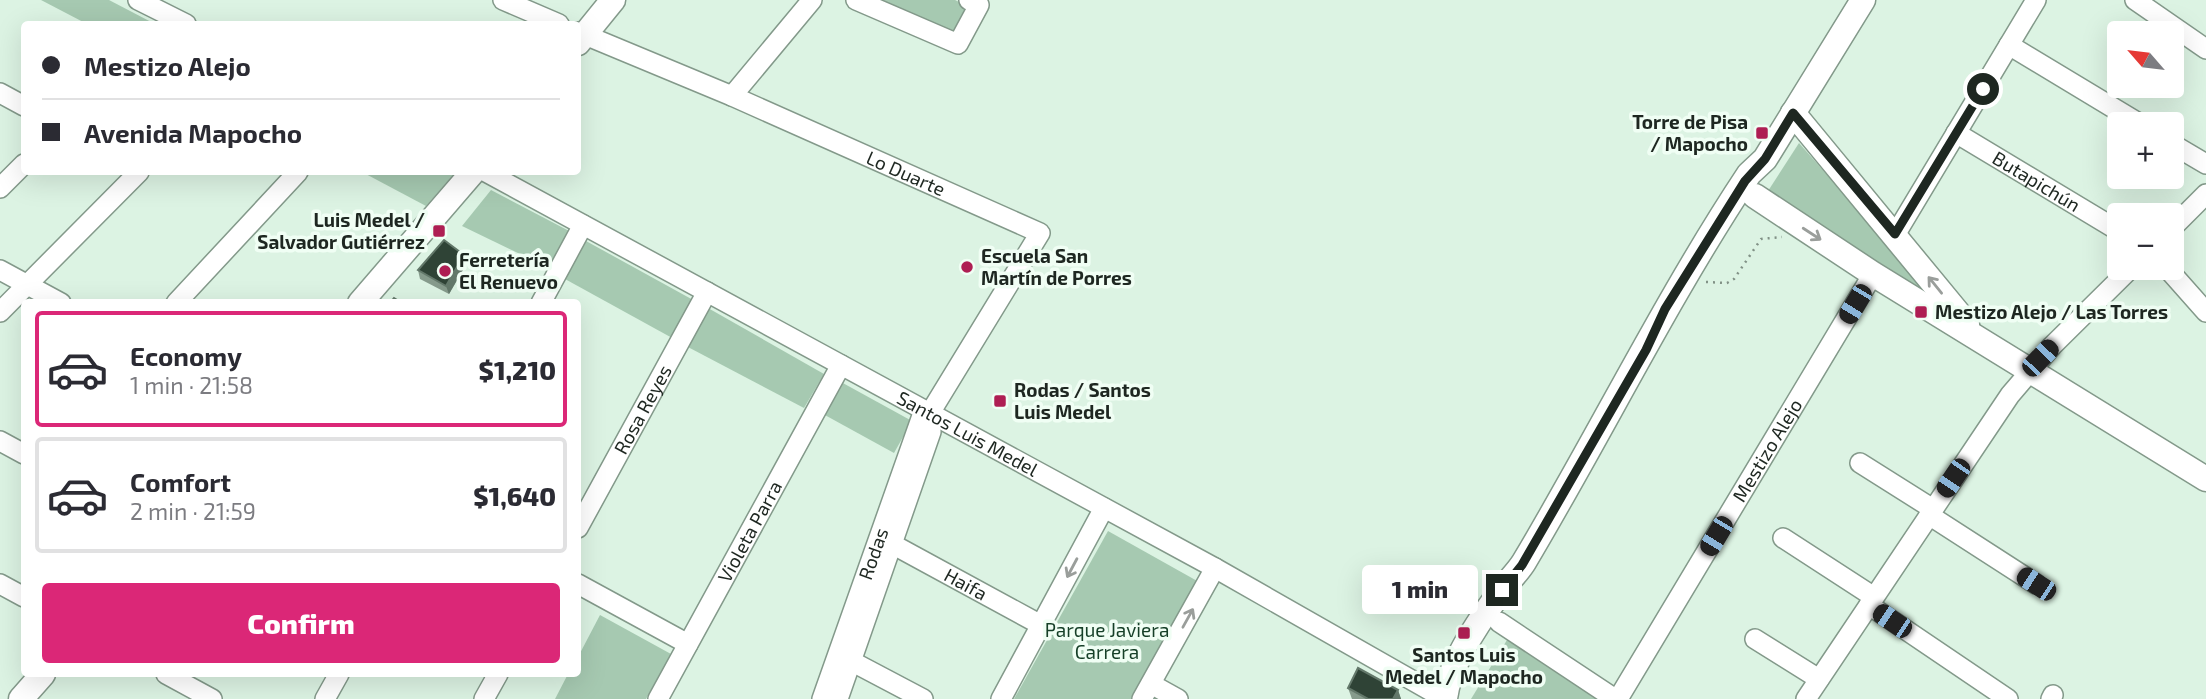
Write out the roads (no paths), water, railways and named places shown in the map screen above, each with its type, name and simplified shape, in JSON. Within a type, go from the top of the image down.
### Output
[{"type":"main road","points":[[581,36],[613,0]]},
{"type":"main road","points":[[1445,699],[1450,678],[1488,624],[1646,350],[1665,309],[1745,181],[1765,159],[1863,0]]},
{"type":"main road","points":[[1793,113],[1978,338]]},
{"type":"main road","points":[[1646,350],[1674,324],[1755,196],[1763,180],[1765,159]]},
{"type":"main road","points":[[363,299],[469,175]]},
{"type":"main road","points":[[1755,196],[1873,274],[2204,474]]},
{"type":"main road","points":[[21,699],[40,677]]},
{"type":"street","points":[[138,0],[180,21]]},
{"type":"street","points":[[503,0],[552,21]]},
{"type":"street","points":[[732,96],[812,0]]},
{"type":"street","points":[[856,0],[958,44],[979,5],[969,0]]},
{"type":"street","points":[[1895,234],[2036,0]]},
{"type":"street","points":[[2135,0],[2206,49]]},
{"type":"street","name":"Lo Duarte","points":[[581,37],[732,96],[1040,233],[927,412]]},
{"type":"street","points":[[2009,45],[2120,112]]},
{"type":"street","points":[[0,93],[21,104]]},
{"type":"street","name":"Butapichún","points":[[1956,133],[2107,223]]},
{"type":"street","points":[[2184,151],[2206,164]]},
{"type":"street","points":[[0,188],[21,167]]},
{"type":"street","points":[[0,312],[136,175]]},
{"type":"street","points":[[180,299],[295,175]]},
{"type":"street","name":"Santos Luis Medel","points":[[491,175],[1215,568],[1445,699]]},
{"type":"street","points":[[2184,216],[2206,194]]},
{"type":"street","points":[[543,299],[583,225]]},
{"type":"street","points":[[0,270],[53,299]]},
{"type":"street","name":"Mestizo Alejo","points":[[1617,699],[1873,274]]},
{"type":"street","points":[[1755,639],[1817,691],[1871,601],[2029,370],[2119,280]]},
{"type":"street","points":[[2178,280],[2206,312]]},
{"type":"street","name":"Rosa Reyes","points":[[581,523],[707,292]]},
{"type":"street","name":"Violeta Parra","points":[[658,699],[841,365]]},
{"type":"street","name":"Rodas","points":[[838,699],[931,432],[927,412]]},
{"type":"street","name":"Rodas","points":[[822,699],[927,412]]},
{"type":"street","points":[[0,441],[21,452]]},
{"type":"street","points":[[1860,463],[2036,584]]},
{"type":"street","points":[[1001,699],[1104,508]]},
{"type":"street","points":[[1783,538],[2008,699]]},
{"type":"street","name":"Haifa","points":[[892,544],[1041,625]]},
{"type":"street","points":[[1178,699],[1147,691],[1215,568]]},
{"type":"street","points":[[0,584],[21,595]]},
{"type":"street","points":[[581,586],[688,644]]},
{"type":"street","points":[[1488,624],[1617,699]]},
{"type":"street","points":[[852,661],[923,699]]},
{"type":"street","points":[[172,677],[212,699]]},
{"type":"street","points":[[325,699],[337,677]]},
{"type":"street","points":[[484,699],[496,677]]},
{"type":"place","name":"Torre de Pisa / Mapocho","points":[[1762,133]]},
{"type":"place","name":"Luis Medel / Salvador Gutiérrez","points":[[439,231]]},
{"type":"place","name":"Escuela San Martín de Porres","points":[[967,267]]},
{"type":"place","name":"Ferretería El Renuevo","points":[[445,271]]},
{"type":"place","name":"Mestizo Alejo / Las Torres","points":[[1921,312]]},
{"type":"place","name":"Rodas / Santos Luis Medel","points":[[1000,401]]},
{"type":"place","name":"Santos Luis Medel / Mapocho","points":[[1464,633]]},
{"type":"park label","name":"Parque Javiera Carrera","points":[[1107,641]]}]
